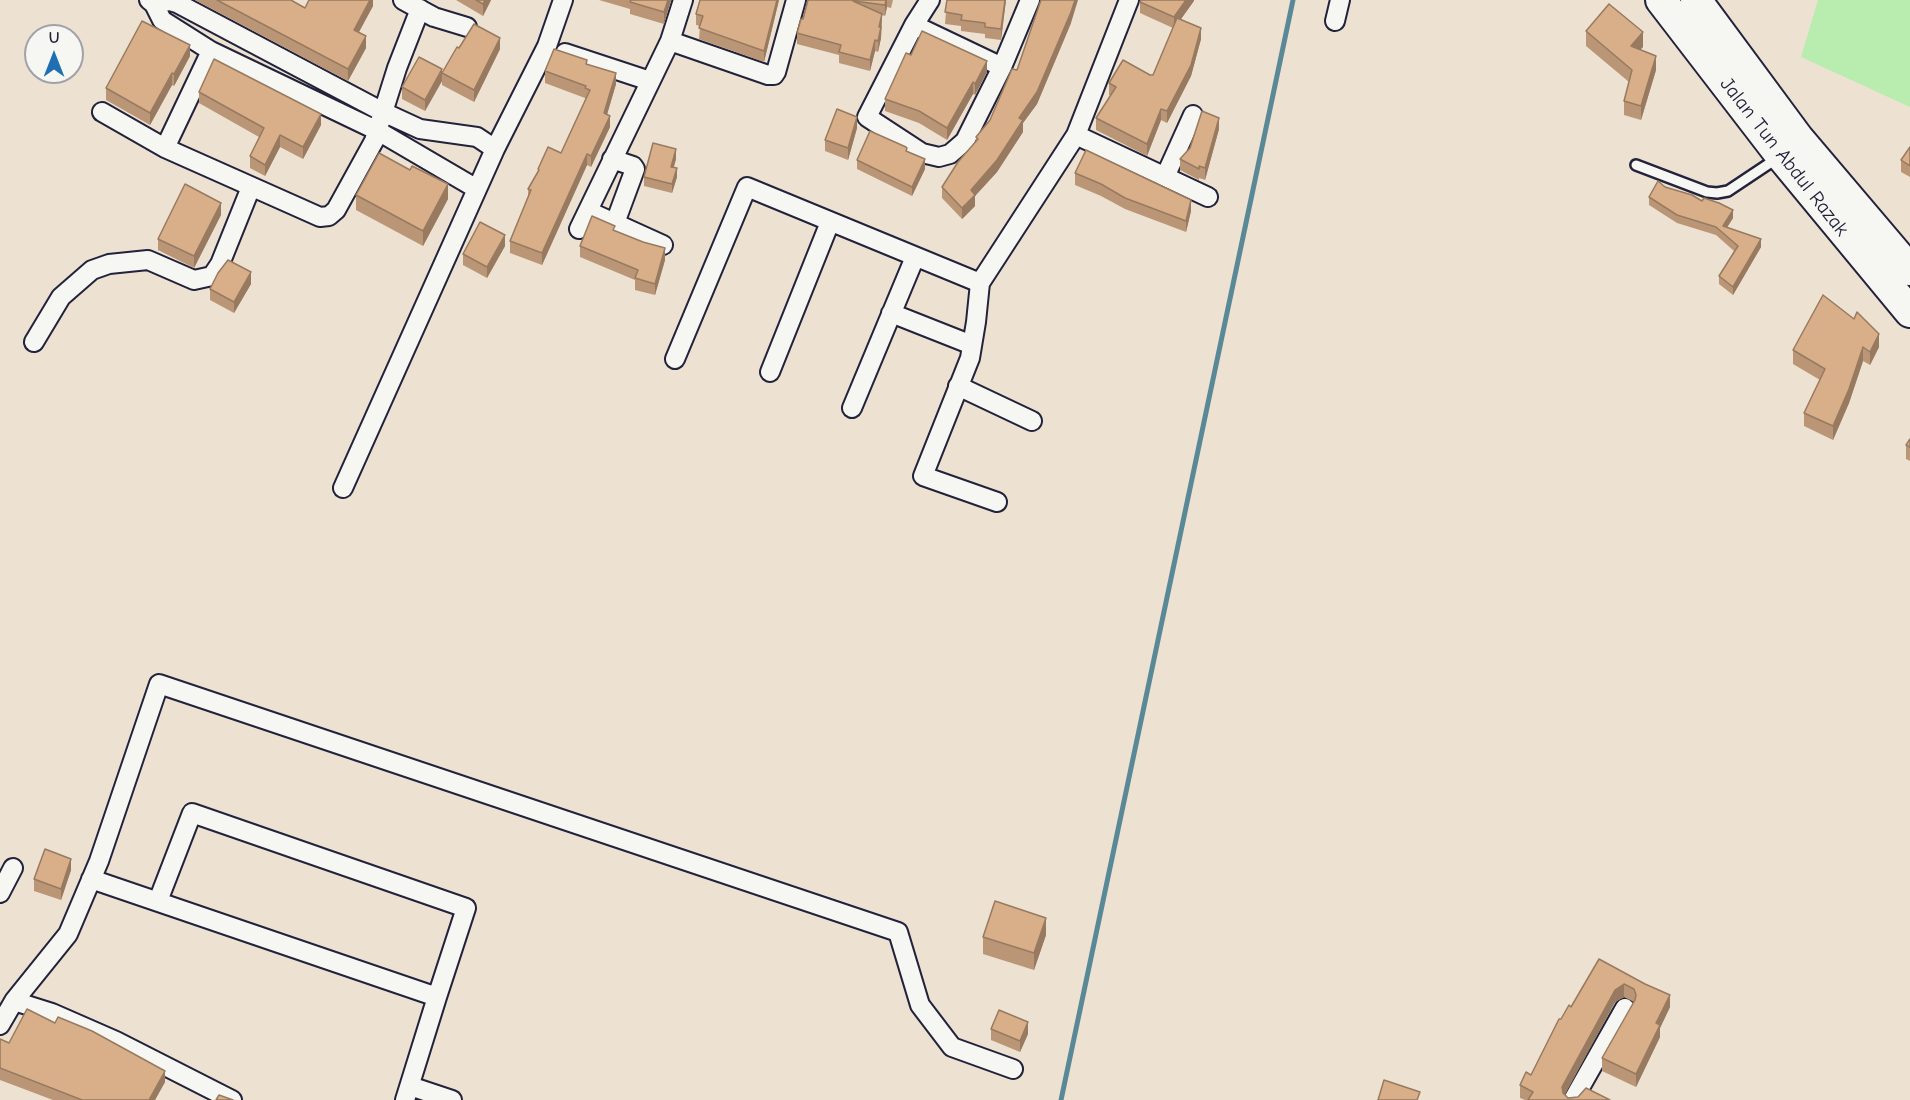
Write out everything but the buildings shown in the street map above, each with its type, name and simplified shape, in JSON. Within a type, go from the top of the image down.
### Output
[{"type":"main road","name":"Jalan Tun Abdul Razak","points":[[1661,0],[1781,156],[1910,312]]},
{"type":"main road","name":"Jalan Tun Abdul Razak","points":[[1696,0],[1798,138],[1910,270]]},
{"type":"street","points":[[403,0],[434,16],[467,27]]},
{"type":"street","points":[[343,488],[495,148],[547,46],[563,0]]},
{"type":"street","points":[[579,228],[670,40],[683,0]]},
{"type":"street","points":[[670,40],[768,75],[774,75],[796,0]]},
{"type":"street","points":[[930,0],[914,25],[867,117],[922,153],[939,157],[959,148],[971,130],[1002,67],[1029,0]]},
{"type":"street","points":[[997,502],[922,476],[970,358],[980,283],[1076,135],[1129,0]]},
{"type":"street","points":[[1335,21],[1340,0]]},
{"type":"street","points":[[151,2],[177,3],[383,112],[420,129],[477,136],[495,148]]},
{"type":"street","points":[[151,2],[162,20],[211,51],[378,131],[477,189]]},
{"type":"street","points":[[102,112],[165,148],[320,217],[328,216],[336,210],[368,154],[420,9]]},
{"type":"street","points":[[914,25],[1002,67]]},
{"type":"street","points":[[547,46],[650,81]]},
{"type":"street","points":[[165,148],[211,51]]},
{"type":"street","points":[[1165,177],[1193,115]]},
{"type":"street","points":[[1076,135],[1208,197]]},
{"type":"street","points":[[612,159],[633,166],[635,169],[615,223]]},
{"type":"street","points":[[34,342],[61,297],[92,270],[109,264],[148,260],[194,280],[212,276],[220,264],[251,187]]},
{"type":"street","points":[[675,359],[747,187],[980,283]]},
{"type":"street","points":[[588,211],[663,244]]},
{"type":"street","points":[[770,372],[830,222]]},
{"type":"street","points":[[852,408],[915,256]]},
{"type":"street","points":[[891,313],[972,345]]},
{"type":"street","points":[[958,386],[1032,421]]},
{"type":"street","points":[[0,1025],[14,1001],[68,934],[91,879],[159,684],[898,932],[920,1005],[952,1047],[1013,1069]]},
{"type":"street","points":[[158,901],[192,813],[466,908],[436,997],[408,1093],[452,1100]]},
{"type":"street","points":[[0,893],[13,868]]},
{"type":"street","points":[[91,879],[436,997]]},
{"type":"street","points":[[14,1001],[52,1013],[116,1041],[232,1100]]},
{"type":"street","points":[[1573,1100],[1625,1008]]},
{"type":"lane","points":[[1636,165],[1707,192],[1717,193],[1728,191],[1781,156]]},
{"type":"green space","points":[[1818,0],[1910,0],[1910,107],[1801,57]]},
{"type":"waterway","points":[[1061,1100],[1293,0]]}]
